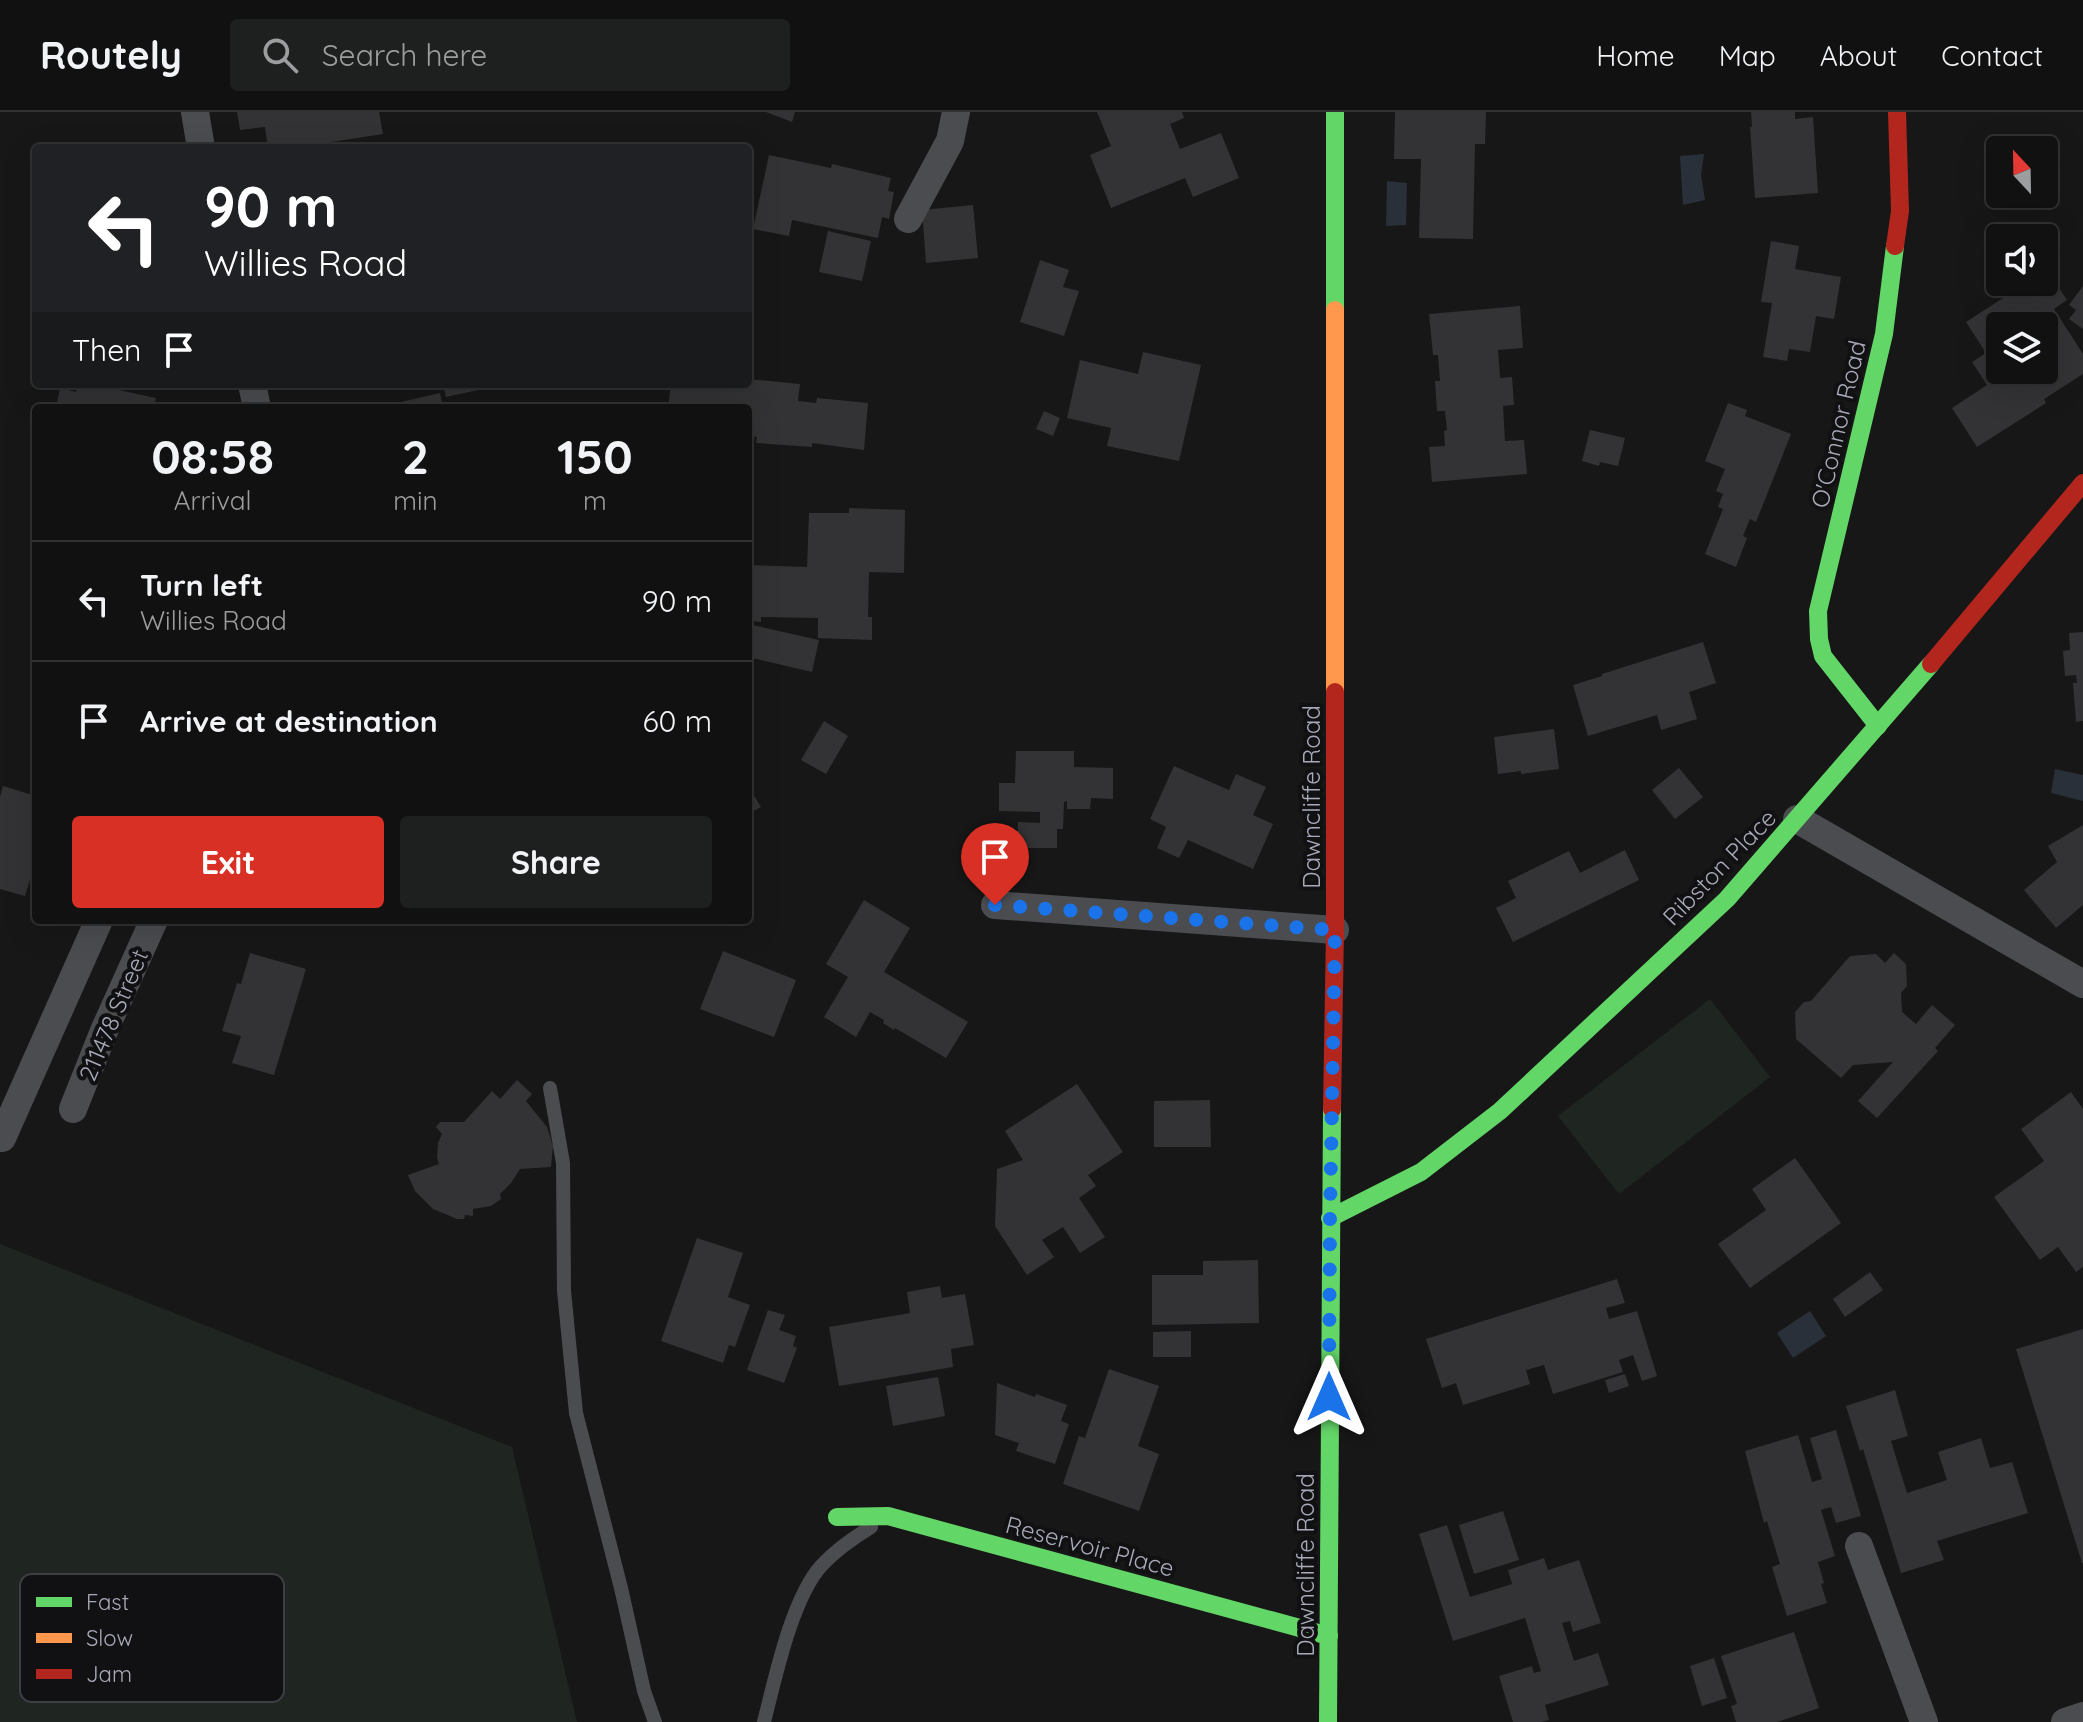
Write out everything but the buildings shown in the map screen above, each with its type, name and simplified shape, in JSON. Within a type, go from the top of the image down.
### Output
[{"type":"street","points":[[195,112],[200,144]]},
{"type":"street","points":[[908,219],[950,141],[956,112]]},
{"type":"street","name":"Dawncliffe Road","points":[[1328,1722],[1330,1218],[1335,930],[1335,112]]},
{"type":"street","name":"O'Connor Road","points":[[1878,726],[1823,656],[1818,611],[1884,334],[1900,211],[1897,112]]},
{"type":"street","name":"Ribston Place","points":[[1330,1218],[1421,1172],[1500,1111],[1727,899],[2083,483]]},
{"type":"street","points":[[1797,819],[2083,984]]},
{"type":"street","points":[[995,905],[1335,930]]},
{"type":"street","points":[[2,1138],[97,924]]},
{"type":"street","name":"211478 Street","points":[[73,1109],[152,924]]},
{"type":"street","name":"Reservoir Place","points":[[837,1517],[888,1516],[1329,1636]]},
{"type":"street","points":[[1859,1546],[1924,1722]]},
{"type":"street","points":[[2065,1722],[2083,1716]]},
{"type":"lane","points":[[550,1088],[563,1163],[564,1291],[576,1413],[644,1691],[655,1722]]},
{"type":"lane","points":[[764,1722],[791,1625],[801,1598],[820,1566],[848,1542],[888,1516]]},
{"type":"shaded area","points":[[1704,154],[1701,175],[1705,200],[1683,205],[1680,156]]},
{"type":"shaded area","points":[[1387,181],[1407,183],[1406,225],[1386,226]]},
{"type":"shaded area","points":[[2055,769],[2083,775],[2083,801],[2051,793]]},
{"type":"shaded area","points":[[1710,999],[1770,1077],[1619,1194],[1558,1116]]},
{"type":"shaded area","points":[[0,1244],[512,1447],[577,1722],[0,1722]]},
{"type":"shaded area","points":[[1810,1311],[1826,1336],[1793,1358],[1777,1333]]},
{"type":"traffic: fast","points":[[1335,112],[1335,310]]},
{"type":"traffic: fast","points":[[1878,726],[1823,656],[1818,611],[1884,334],[1895,246]]},
{"type":"traffic: fast","points":[[1330,1218],[1421,1172],[1500,1111],[1727,899],[1931,664]]},
{"type":"traffic: fast","points":[[1328,1722],[1332,1109]]},
{"type":"traffic: fast","points":[[837,1517],[888,1516],[1329,1636]]},
{"type":"traffic: slow","points":[[1335,310],[1335,692]]},
{"type":"traffic: jam","points":[[1895,246],[1900,211],[1897,112]]},
{"type":"traffic: jam","points":[[1931,664],[2083,483]]},
{"type":"traffic: jam","points":[[1332,1109],[1335,692]]},
{"type":"route","points":[[995,905],[1335,930],[1329,1397]]}]
